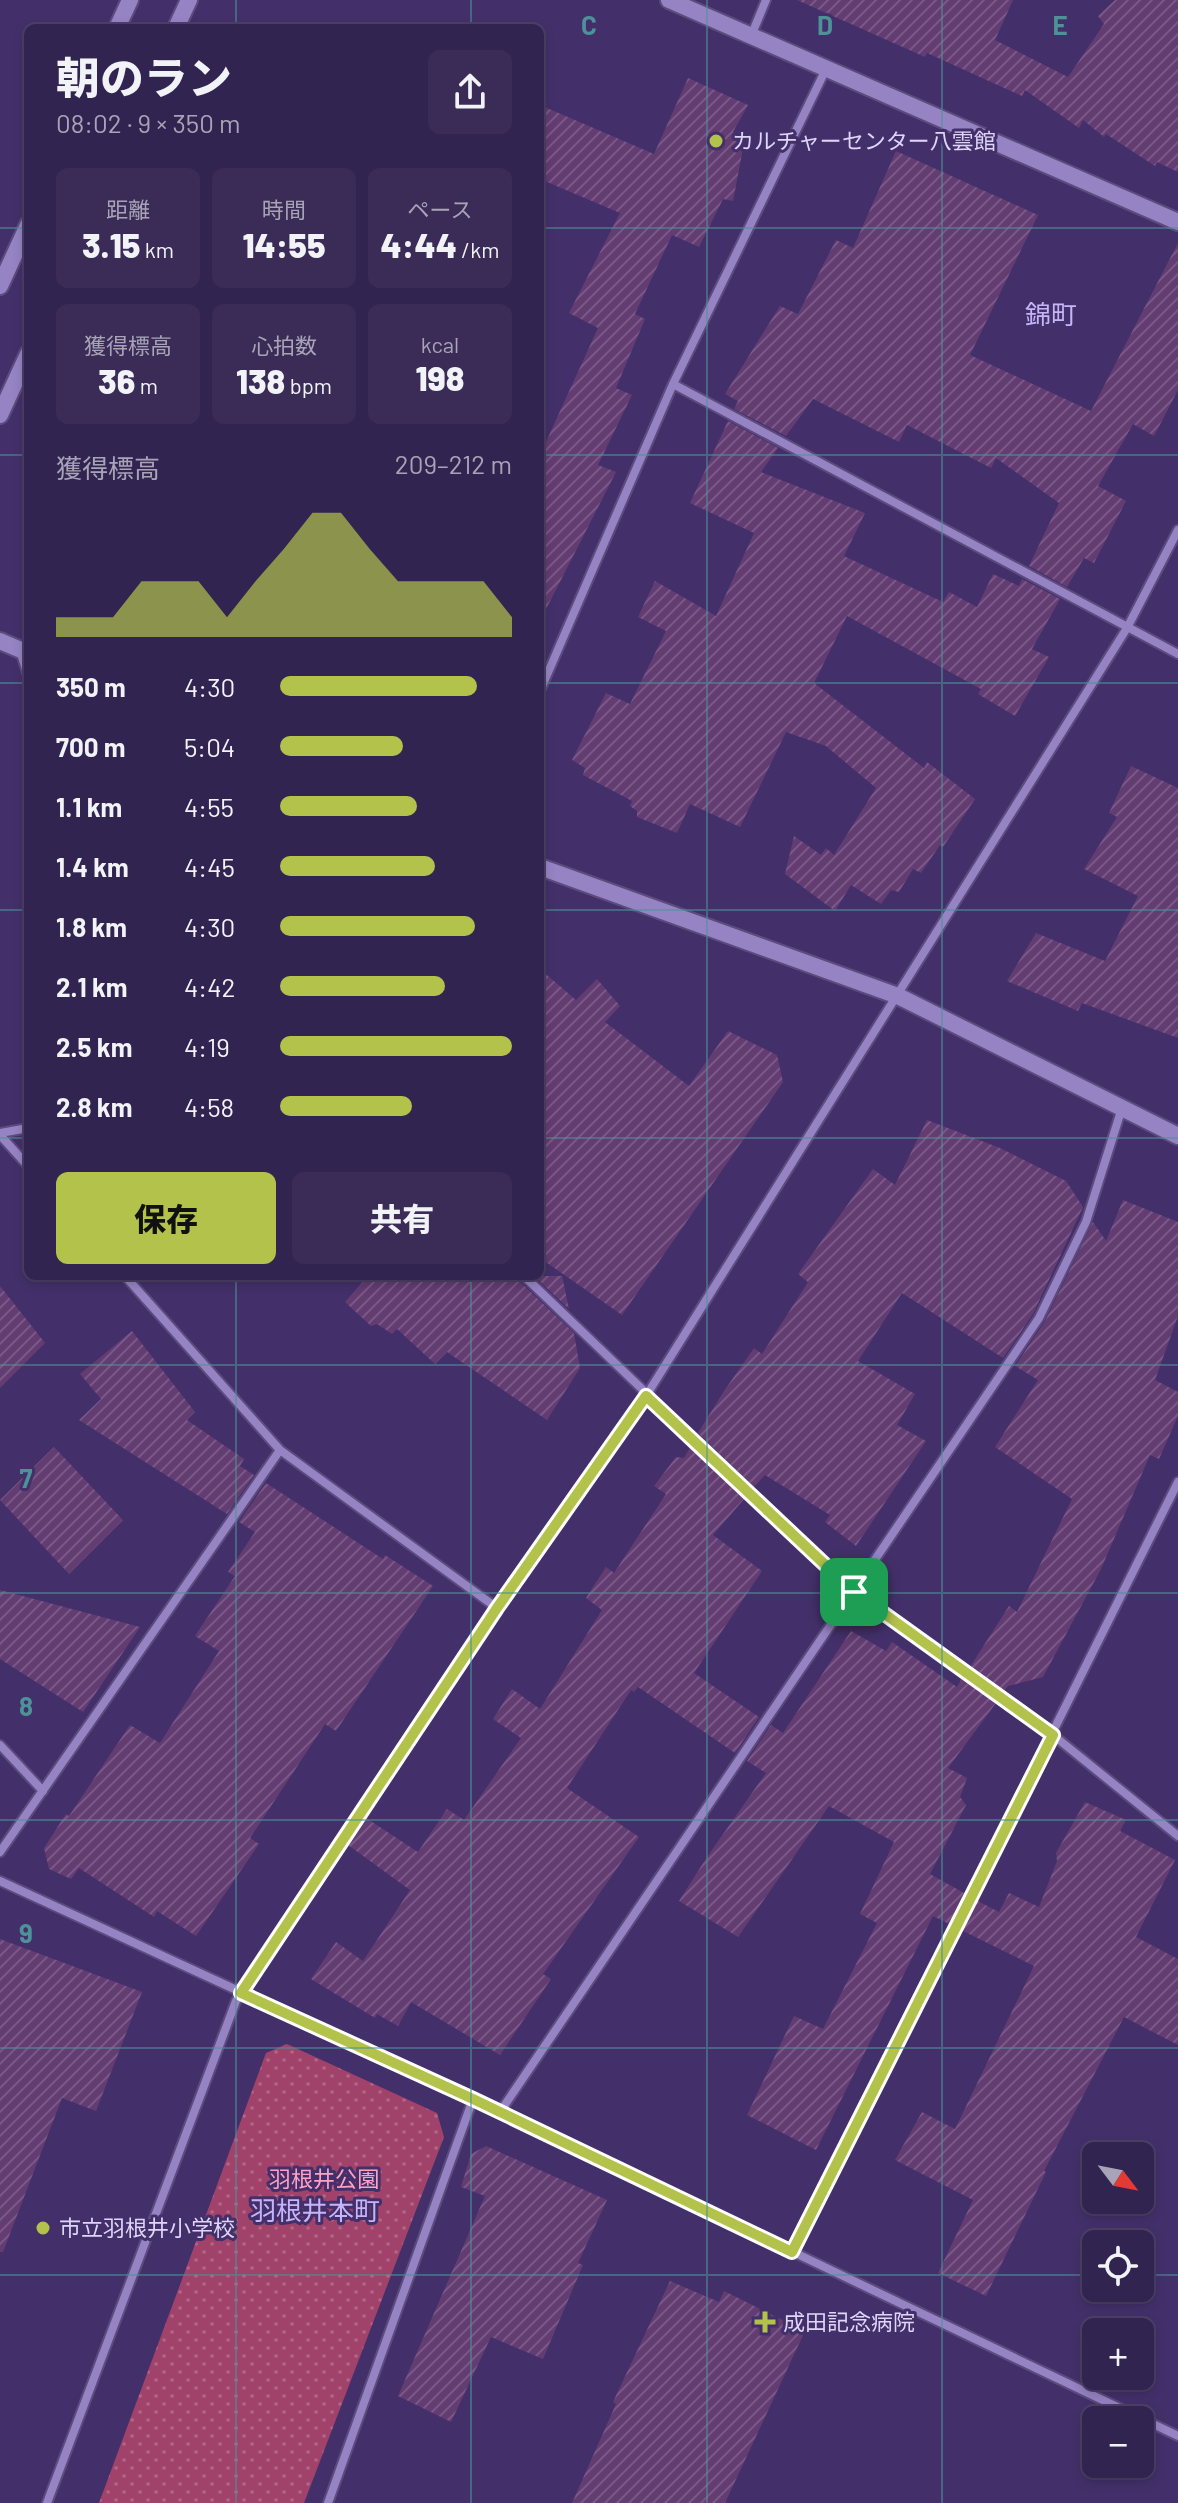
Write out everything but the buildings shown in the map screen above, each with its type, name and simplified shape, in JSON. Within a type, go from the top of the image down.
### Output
[{"type":"street","points":[[119,24],[130,0]]},
{"type":"street","points":[[178,24],[189,0]]},
{"type":"street","points":[[669,0],[1178,222]]},
{"type":"street","points":[[751,36],[766,0]]},
{"type":"street","points":[[544,682],[673,384],[826,68]]},
{"type":"street","points":[[0,286],[24,234]]},
{"type":"street","points":[[0,415],[24,363]]},
{"type":"street","points":[[673,384],[1178,654]]},
{"type":"street","points":[[47,2503],[241,1993],[497,1608],[646,1396],[1127,628],[1178,530]]},
{"type":"street","points":[[0,641],[24,651]]},
{"type":"street","points":[[544,868],[898,996],[1178,1136]]},
{"type":"street","points":[[500,2112],[1039,1318],[1086,1222],[1122,1108]]},
{"type":"street","points":[[24,1129],[0,1134],[24,1161]]},
{"type":"street","points":[[129,1280],[280,1450],[497,1608]]},
{"type":"street","points":[[528,1280],[854,1592],[1053,1735],[1178,1836]]},
{"type":"street","points":[[0,1852],[280,1450]]},
{"type":"street","points":[[792,2252],[1178,1482]]},
{"type":"street","points":[[0,1745],[43,1791]]},
{"type":"street","points":[[0,1881],[473,2099],[1178,2436]]},
{"type":"street","points":[[328,2503],[473,2099]]},
{"type":"green space","name":"羽根井公園","points":[[287,2044],[437,2113],[444,2137],[304,2503],[99,2503],[266,2053]]},
{"type":"place","name":"カルチャーセンター八雲館","points":[[716,141]]},
{"type":"place","name":"市立羽根井小学校","points":[[43,2228]]},
{"type":"place","name":"成田記念病院","points":[[765,2322]]},
{"type":"district","name":"錦町","points":[[1051,315]]},
{"type":"district","name":"羽根井本町","points":[[315,2211]]},
{"type":"route","points":[[646,1396],[854,1592],[1053,1735],[792,2252],[473,2099],[241,1993],[497,1608],[646,1396]]}]
